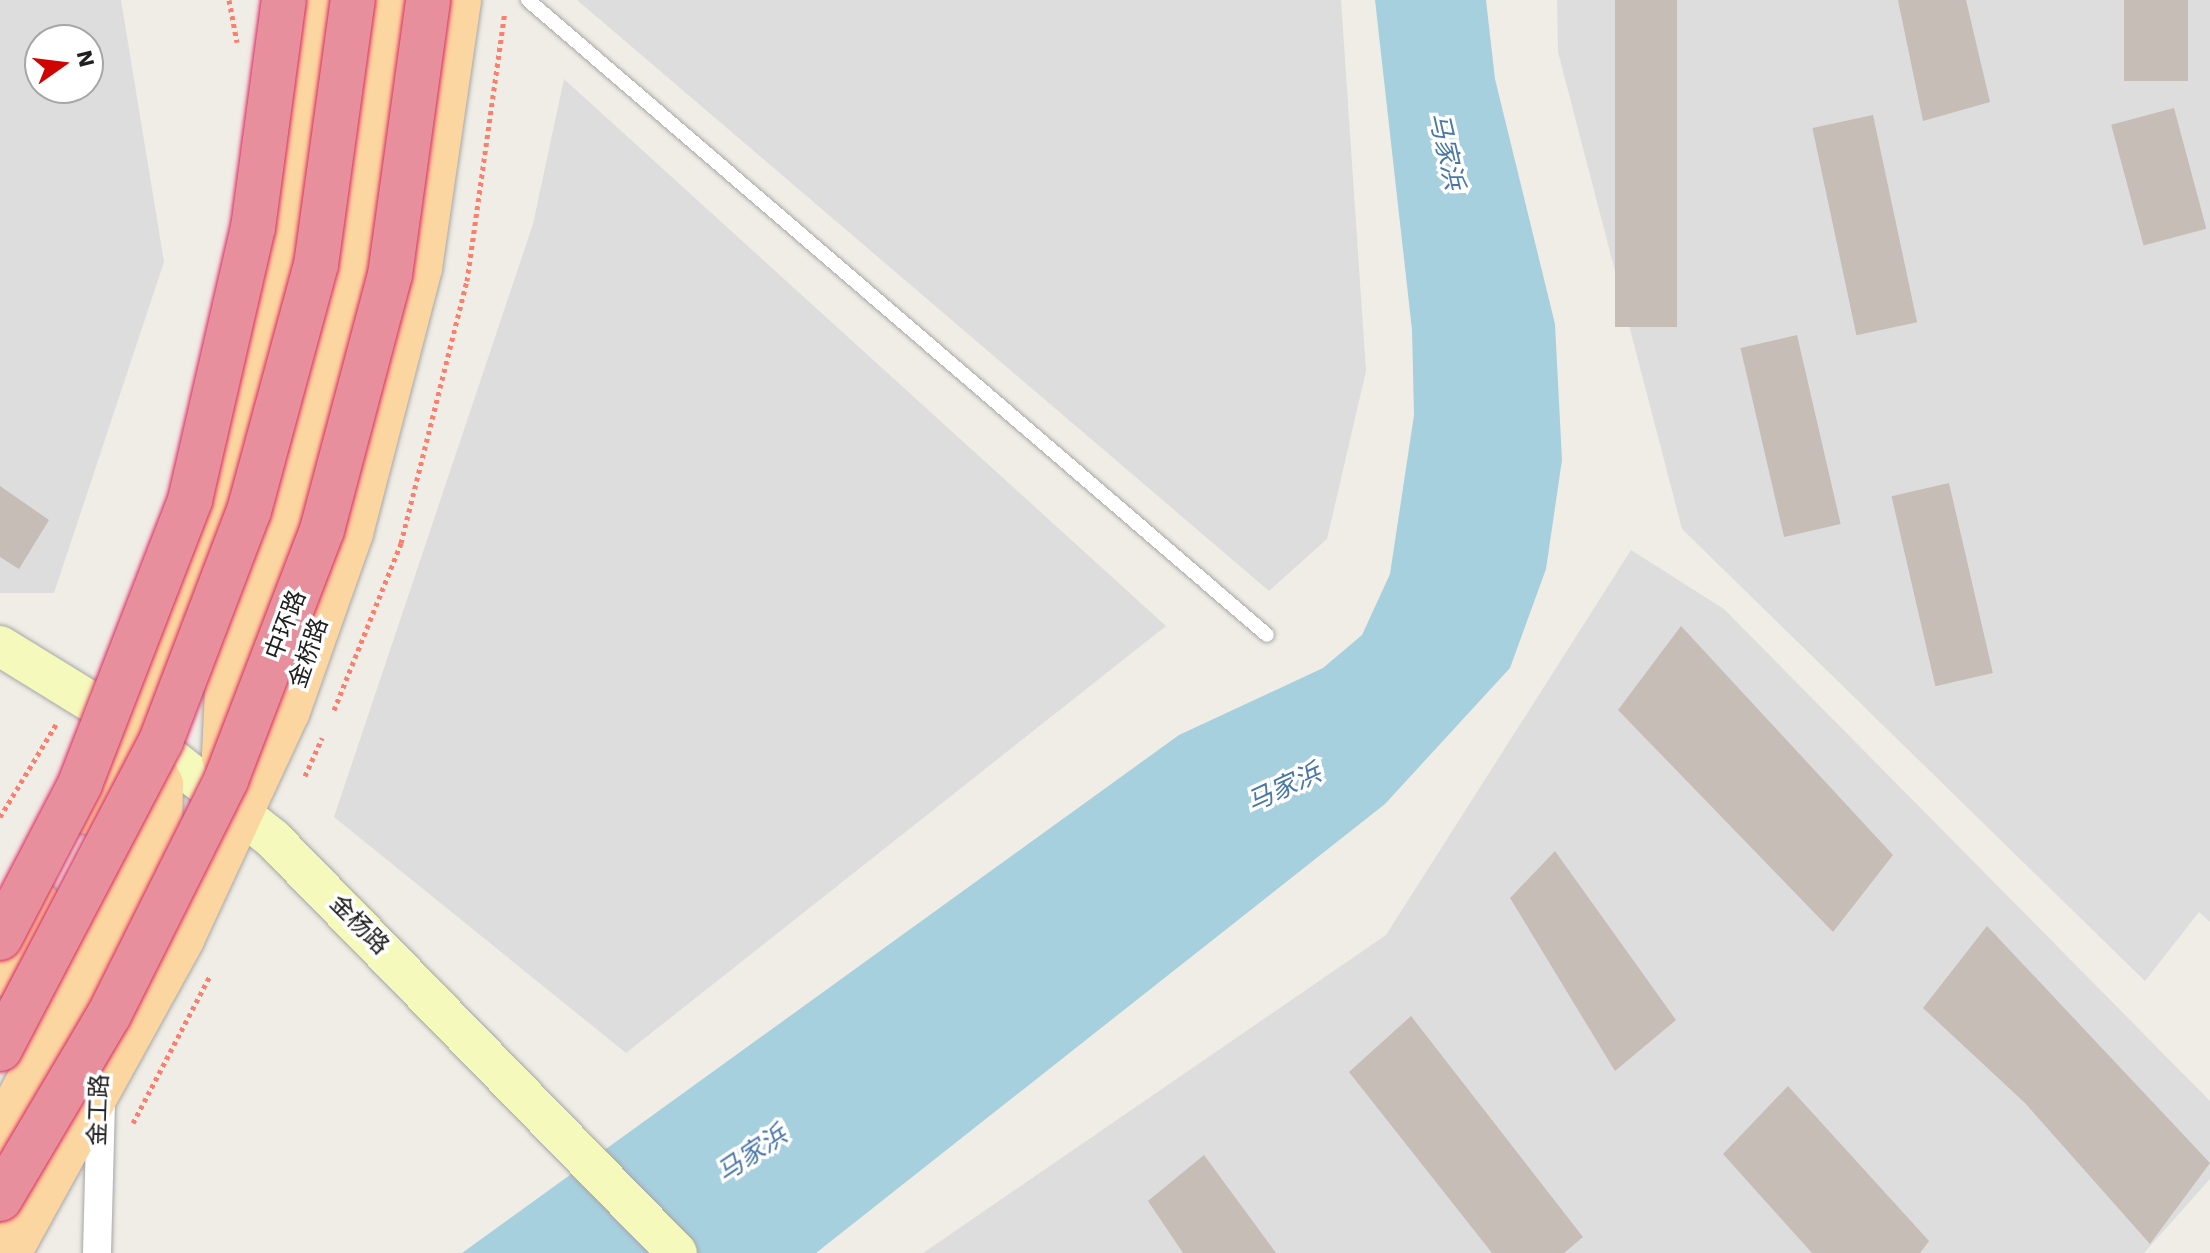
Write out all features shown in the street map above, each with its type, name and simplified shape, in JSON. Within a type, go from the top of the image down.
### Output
[{"type":"highway","points":[[0,938],[80,784],[190,500],[253,228],[284,0]]},
{"type":"highway","points":[[0,1049],[161,741],[249,511],[316,265],[336,138],[351,0]]},
{"type":"highway","name":"中环路","points":[[0,1199],[109,1015],[226,780],[322,530],[390,275],[428,0]]},
{"type":"highway","points":[[0,953],[122,742],[192,587],[268,374],[336,138]]},
{"type":"main road","points":[[263,0],[308,92]]},
{"type":"main road","points":[[0,974],[130,726],[215,501],[277,264],[324,0]]},
{"type":"main road","points":[[351,0],[378,107]]},
{"type":"main road","points":[[245,814],[224,756],[227,689],[288,520],[352,276],[378,107],[390,0]]},
{"type":"main road","name":"金桥路","points":[[9,1253],[102,1086],[245,814],[351,533],[420,268],[459,0]]},
{"type":"main road","points":[[0,1134],[92,968],[160,836],[161,784],[130,726]]},
{"type":"street","name":"金杨路","points":[[0,646],[130,726],[245,814],[501,1070],[677,1253]]},
{"type":"street","name":"金工路","points":[[92,968],[102,1086],[97,1253]]},
{"type":"lane","points":[[528,0],[1267,635]]},
{"type":"shaded area","points":[[0,0],[121,0],[164,262],[54,593],[0,593]]},
{"type":"shaded area","points":[[577,0],[1341,0],[1366,371],[1327,539],[1269,591]]},
{"type":"shaded area","points":[[1557,0],[2210,0],[2210,922],[2199,912],[2145,981],[1682,529],[1558,52]]},
{"type":"shaded area","points":[[564,79],[1166,626],[626,1053],[334,817],[533,224]]},
{"type":"shaded area","points":[[1631,550],[1724,609],[2210,1101],[2210,1179],[2144,1253],[923,1253],[1386,935]]},
{"type":"water","name":"马家浜","points":[[1375,0],[1486,0],[1495,79],[1555,324],[1562,460],[1546,569],[1510,668],[1385,804],[816,1253],[462,1253],[1179,735],[1323,668],[1362,635],[1390,574],[1414,415],[1412,330]]},
{"type":"building","points":[[1615,0],[1677,0],[1677,327],[1615,327]]},
{"type":"building","points":[[1898,0],[1966,0],[1990,102],[1923,121]]},
{"type":"building","points":[[2124,0],[2188,0],[2188,81],[2124,81]]},
{"type":"building","points":[[2174,108],[2206,229],[2144,246],[2111,125]]},
{"type":"building","points":[[1873,115],[1917,322],[1856,335],[1812,128]]},
{"type":"building","points":[[1797,335],[1841,524],[1784,537],[1740,348]]},
{"type":"building","points":[[1949,483],[1993,673],[1935,686],[1892,496]]},
{"type":"building","points":[[0,486],[49,520],[19,569],[0,557]]},
{"type":"building","points":[[1681,626],[1893,855],[1833,932],[1618,710]]},
{"type":"building","points":[[1555,851],[1676,1020],[1615,1071],[1510,898]]},
{"type":"building","points":[[1987,926],[2210,1163],[2150,1244],[2025,1103],[1923,1008]]},
{"type":"building","points":[[1411,1016],[1583,1237],[1564,1253],[1492,1253],[1349,1072]]},
{"type":"building","points":[[1788,1086],[1929,1241],[1920,1253],[1812,1253],[1723,1154]]},
{"type":"building","points":[[1204,1155],[1276,1253],[1183,1253],[1148,1201]]}]
